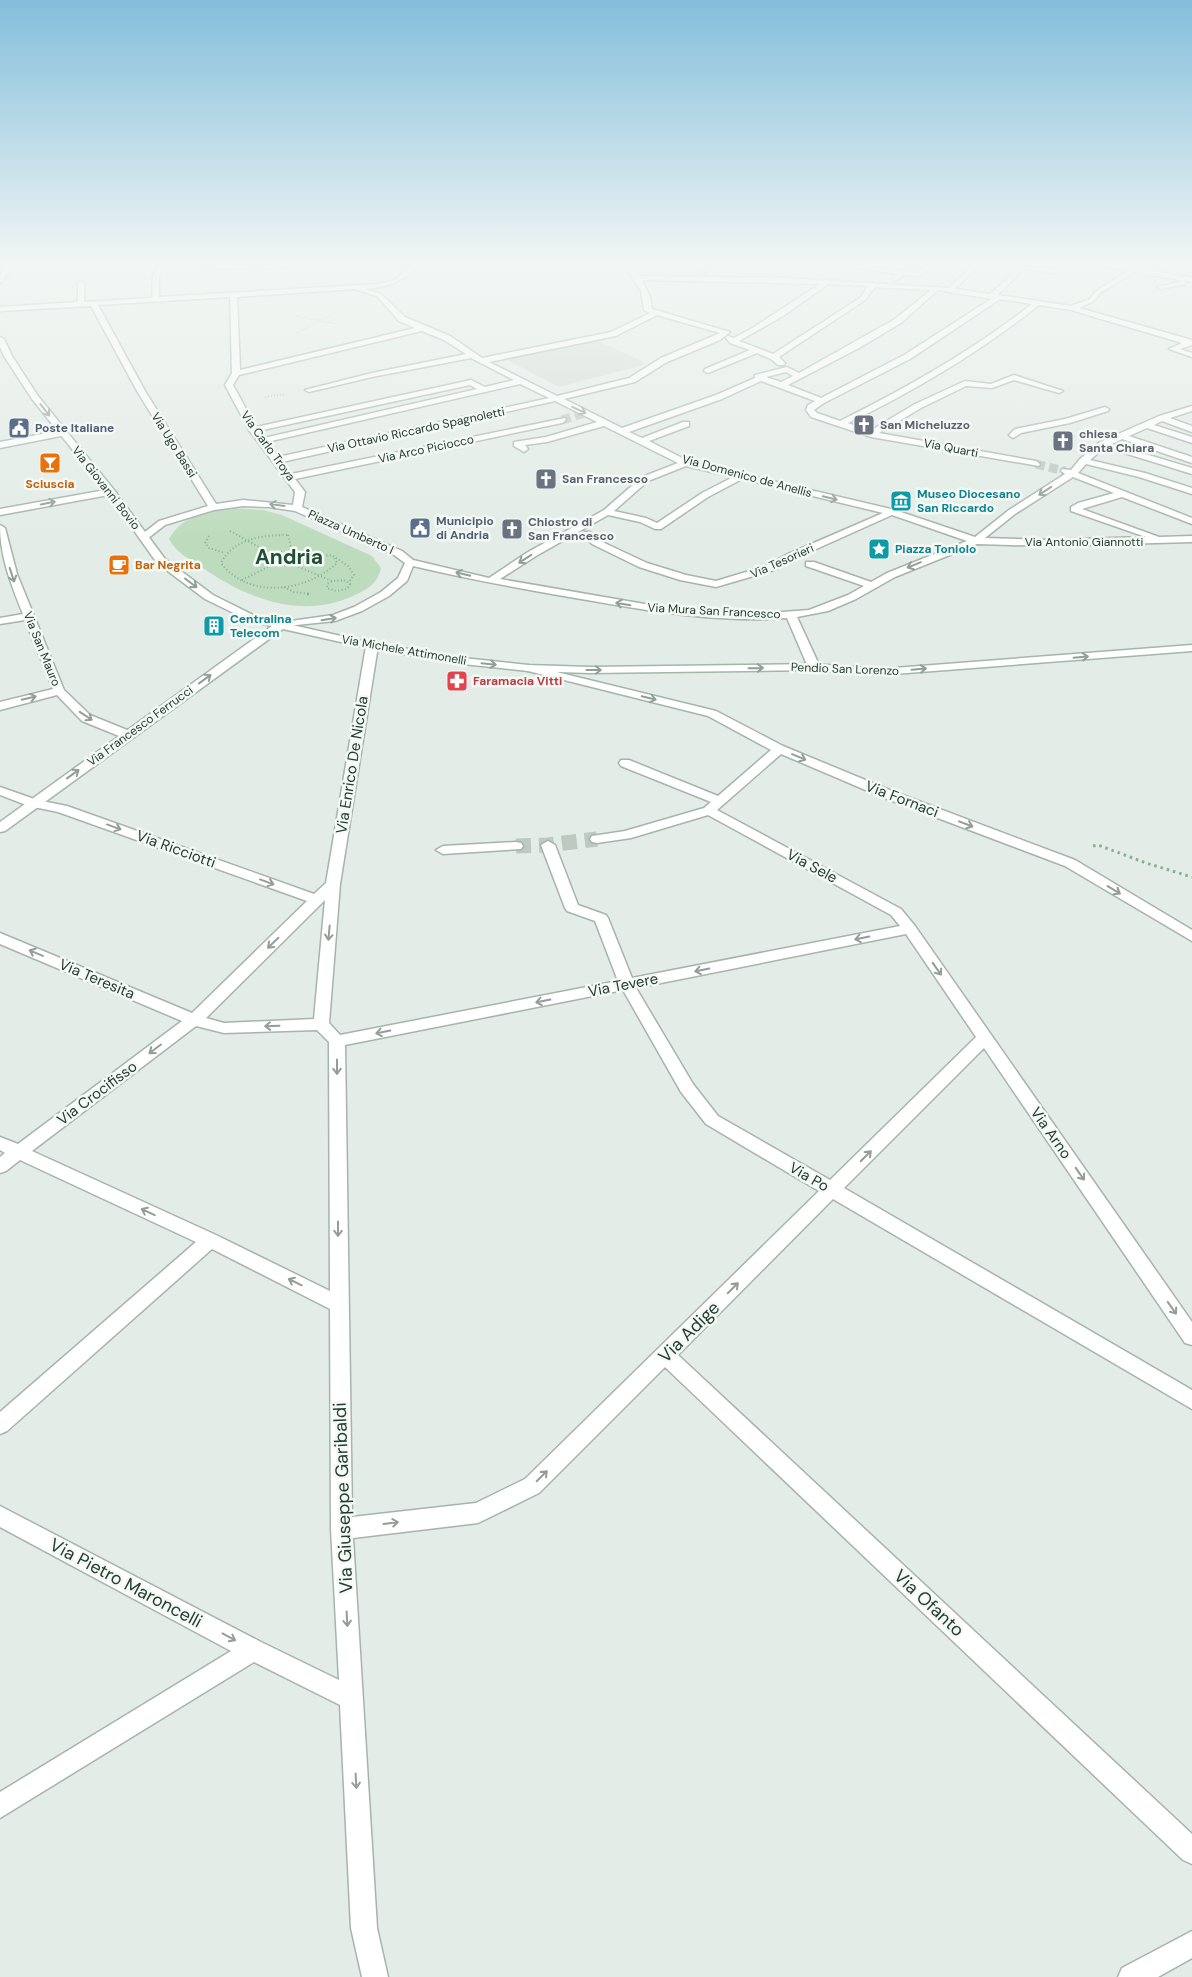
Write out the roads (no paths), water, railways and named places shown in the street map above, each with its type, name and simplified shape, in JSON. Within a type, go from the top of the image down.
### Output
[{"type":"street","name":"Via Ugo Bassi","points":[[120,353],[141,391],[213,507]]},
{"type":"street","points":[[235,353],[236,373],[319,353]]},
{"type":"street","name":"Via Domenico de Anellis","points":[[470,353],[555,399],[686,463],[892,512],[976,541]]},
{"type":"street","points":[[309,390],[372,375],[504,353]]},
{"type":"street","name":"Via Ottavio Riccardo Spagnoletti","points":[[277,460],[555,399],[632,380],[654,366],[681,353]]},
{"type":"street","points":[[708,371],[750,353]]},
{"type":"street","points":[[765,353],[774,357],[798,376]]},
{"type":"street","points":[[774,357],[780,353]]},
{"type":"street","points":[[782,385],[842,353]]},
{"type":"street","points":[[622,431],[719,397],[761,378],[821,401],[911,353]]},
{"type":"street","points":[[840,424],[922,383],[969,353]]},
{"type":"street","name":"Via Giovanni Bovio","points":[[4,357],[111,492],[161,561],[209,597],[254,618],[281,625]]},
{"type":"street","points":[[761,378],[758,377],[787,369]]},
{"type":"street","name":"Via Carlo Troya","points":[[236,373],[229,384],[236,401],[253,430],[300,492],[297,508]]},
{"type":"street","points":[[871,434],[918,406],[965,383],[992,386],[1014,377],[1059,392]]},
{"type":"street","points":[[262,441],[521,381]]},
{"type":"street","points":[[253,430],[471,382],[484,390]]},
{"type":"street","points":[[922,383],[931,386]]},
{"type":"street","points":[[940,388],[950,391]]},
{"type":"street","name":"Via Quarti","points":[[821,401],[811,407],[810,410],[814,414],[871,434],[1036,464]]},
{"type":"street","points":[[976,541],[1012,512],[1069,472],[1103,444],[1162,418],[1192,408]]},
{"type":"street","points":[[1013,435],[1018,431],[1067,421],[1105,409]]},
{"type":"street","points":[[1162,418],[1192,429]]},
{"type":"street","name":"Via Arco Piciocco","points":[[290,477],[562,420]]},
{"type":"street","points":[[524,449],[516,444],[547,439],[605,423]]},
{"type":"street","points":[[642,441],[686,424]]},
{"type":"street","points":[[1147,425],[1192,440]]},
{"type":"street","points":[[0,445],[63,433]]},
{"type":"street","points":[[1120,436],[1192,460]]},
{"type":"street","points":[[1103,444],[1192,471]]},
{"type":"street","points":[[1126,471],[1137,454]]},
{"type":"street","points":[[1167,463],[1181,456]]},
{"type":"street","points":[[1083,461],[1126,471],[1192,491]]},
{"type":"street","points":[[491,581],[532,554],[608,512],[645,479],[686,463]]},
{"type":"street","points":[[1069,472],[1192,521]]},
{"type":"street","points":[[608,512],[642,520],[658,527],[705,495],[740,477]]},
{"type":"street","points":[[0,512],[111,492]]},
{"type":"street","points":[[1122,494],[1081,505],[1074,509],[1165,541]]},
{"type":"street","name":"Piazza Umberto I","points":[[144,537],[162,523],[213,507],[243,503],[270,504],[297,508],[398,553],[410,562],[402,579],[385,594],[358,609],[335,618],[281,625]]},
{"type":"street","name":"Via Tesorieri","points":[[587,534],[595,542],[643,565],[716,584],[749,576],[770,568],[790,557],[892,512]]},
{"type":"street","name":"Via San Mauro","points":[[0,528],[12,574],[59,691],[86,718],[128,735]]},
{"type":"street","name":"Via Antonio Giannotti","points":[[976,541],[1047,543],[1192,539]]},
{"type":"street","name":"Via Mura San Francesco","points":[[410,562],[491,581],[662,610],[791,615],[824,609],[891,575],[976,541]]},
{"type":"street","points":[[810,564],[870,585]]},
{"type":"street","points":[[791,615],[814,666]]},
{"type":"street","points":[[0,621],[28,616]]},
{"type":"street","name":"Via Michele Attimonelli","points":[[281,625],[372,646],[463,661],[528,668]]},
{"type":"street","name":"Via Francesco Ferrucci","points":[[0,828],[281,625]]},
{"type":"street","name":"Via Enrico De Nicola","points":[[321,1024],[333,884],[372,646]]},
{"type":"street","name":"Pendio San Lorenzo","points":[[528,668],[590,670],[814,666],[881,672],[1192,648]]},
{"type":"street","name":"Via Fornaci","points":[[528,668],[712,713],[779,749],[887,794],[1070,863],[1192,936]]},
{"type":"street","points":[[0,706],[59,691]]},
{"type":"street","points":[[598,838],[626,835],[714,806],[779,749]]},
{"type":"street","name":"Via Sele","points":[[625,762],[714,806],[896,912],[910,928]]},
{"type":"street","name":"Via Ricciotti","points":[[0,791],[34,803],[62,809],[317,900]]},
{"type":"street","name":"Via Po","points":[[548,845],[572,908],[601,918],[627,985],[687,1088],[712,1120],[1192,1400]]},
{"type":"street","points":[[443,850],[516,846]]},
{"type":"street","name":"Via Crocifisso","points":[[0,1166],[194,1020],[333,884]]},
{"type":"street","name":"Via Tevere","points":[[336,1041],[910,928]]},
{"type":"street","name":"Via Arno","points":[[910,928],[1192,1337]]},
{"type":"street","name":"Via Teresita","points":[[0,938],[194,1020],[224,1028],[321,1024]]},
{"type":"street","points":[[321,1024],[336,1041]]},
{"type":"street","name":"Via Adige","points":[[342,1529],[478,1513],[532,1486],[985,1038]]},
{"type":"street","name":"Via Giuseppe Garibaldi","points":[[336,1041],[342,1529],[364,1928],[375,1977]]},
{"type":"street","points":[[0,1143],[210,1240],[338,1304]]},
{"type":"street","points":[[0,1425],[210,1240]]},
{"type":"street","name":"Via Ofanto","points":[[665,1355],[1192,1851]]},
{"type":"street","name":"Via Pietro Maroncelli","points":[[0,1516],[253,1650],[352,1699]]},
{"type":"street","points":[[0,1806],[253,1650]]},
{"type":"street","points":[[1131,1977],[1192,1944]]},
{"type":"tunnel","points":[[562,420],[585,413]]},
{"type":"tunnel","points":[[1036,464],[1065,471]]},
{"type":"tunnel","points":[[516,846],[548,845],[597,839]]},
{"type":"place","name":"San Micheluzzo","points":[[864,425]]},
{"type":"place","name":"Poste Italiane","points":[[19,428]]},
{"type":"place","name":"chiesa Santa Chiara","points":[[1063,441]]},
{"type":"place","name":"Sciuscia","points":[[50,463]]},
{"type":"place","name":"San Francesco","points":[[546,479]]},
{"type":"place","name":"Museo Diocesano San Riccardo","points":[[901,501]]},
{"type":"place","name":"Municipio di Andria","points":[[420,528]]},
{"type":"place","name":"Chiostro di San Francesco","points":[[512,529]]},
{"type":"place","name":"Piazza Toniolo","points":[[879,549]]},
{"type":"place","name":"Bar Negrita","points":[[119,565]]},
{"type":"place","name":"Centralina Telecom","points":[[214,626]]},
{"type":"place","name":"Faramacia Vitti","points":[[457,681]]},
{"type":"district","name":"Andria","points":[[289,557]]}]
